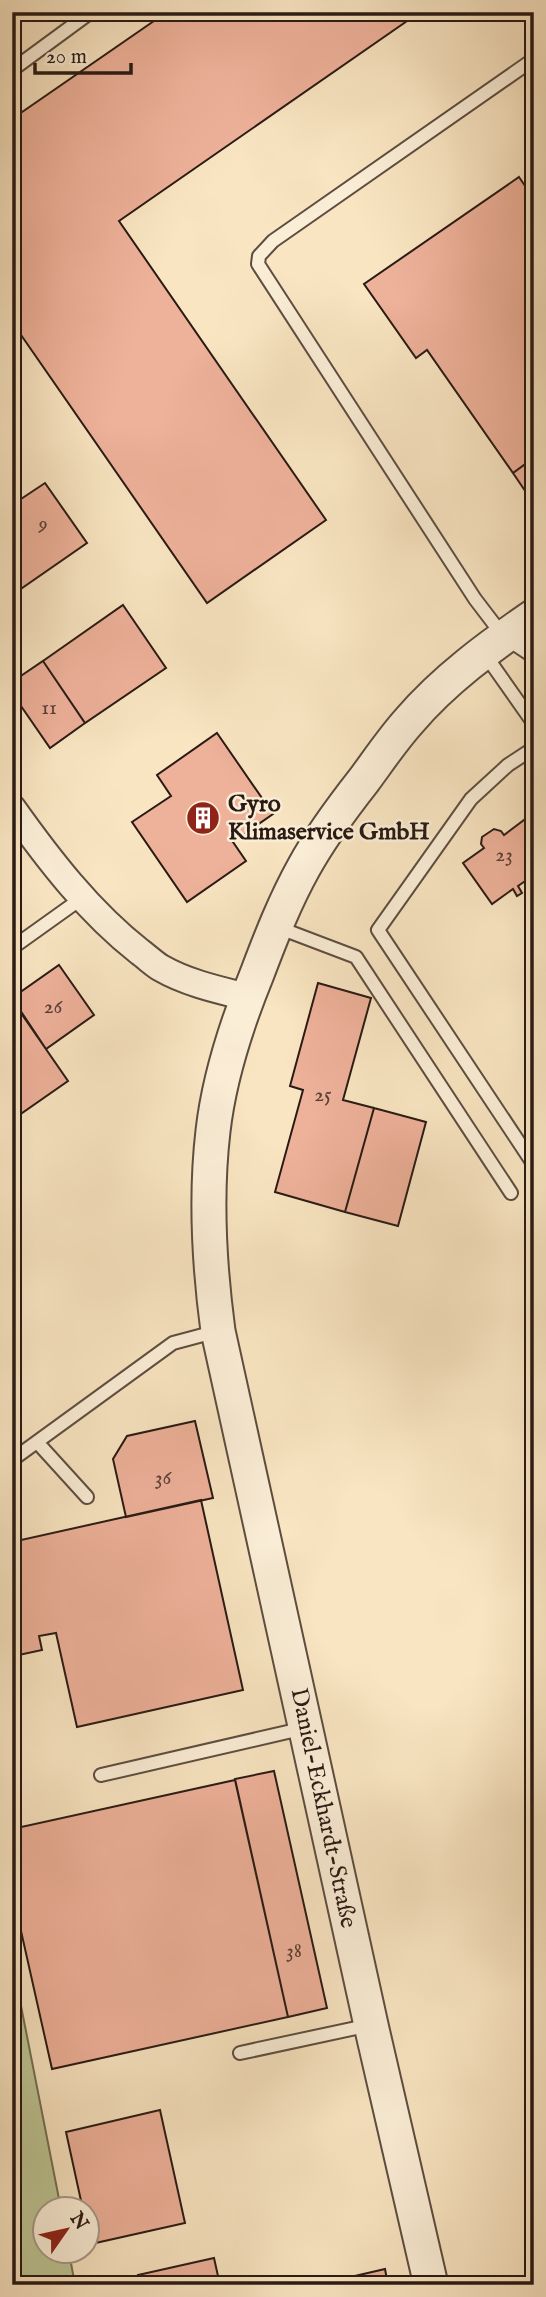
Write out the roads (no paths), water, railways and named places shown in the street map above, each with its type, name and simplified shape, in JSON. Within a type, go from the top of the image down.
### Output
[{"type":"street","name":"Daniel-Eckhardt-Straße","points":[[431,2285],[218,1331],[211,1279],[208,1178],[213,1128],[228,1061],[247,997],[303,868],[327,827],[409,721],[445,685],[534,616]]},
{"type":"street","points":[[12,808],[38,845],[82,898],[121,937],[161,968],[205,986],[247,997]]},
{"type":"lane","points":[[12,70],[91,12]]},
{"type":"lane","points":[[534,59],[273,241],[259,256],[258,264],[460,576],[534,724]]},
{"type":"lane","points":[[494,645],[534,657]]},
{"type":"lane","points":[[534,748],[508,765],[471,799],[377,930],[534,1165]]},
{"type":"lane","points":[[12,948],[82,898]]},
{"type":"lane","points":[[276,926],[356,957],[511,1193]]},
{"type":"lane","points":[[12,1460],[173,1343],[218,1331]]},
{"type":"lane","points":[[37,1442],[87,1497]]},
{"type":"lane","points":[[101,1775],[306,1728]]},
{"type":"lane","points":[[240,2053],[371,2025]]},
{"type":"place","name":"Gyro Klimaservice GmbH","points":[[203,818]]}]
